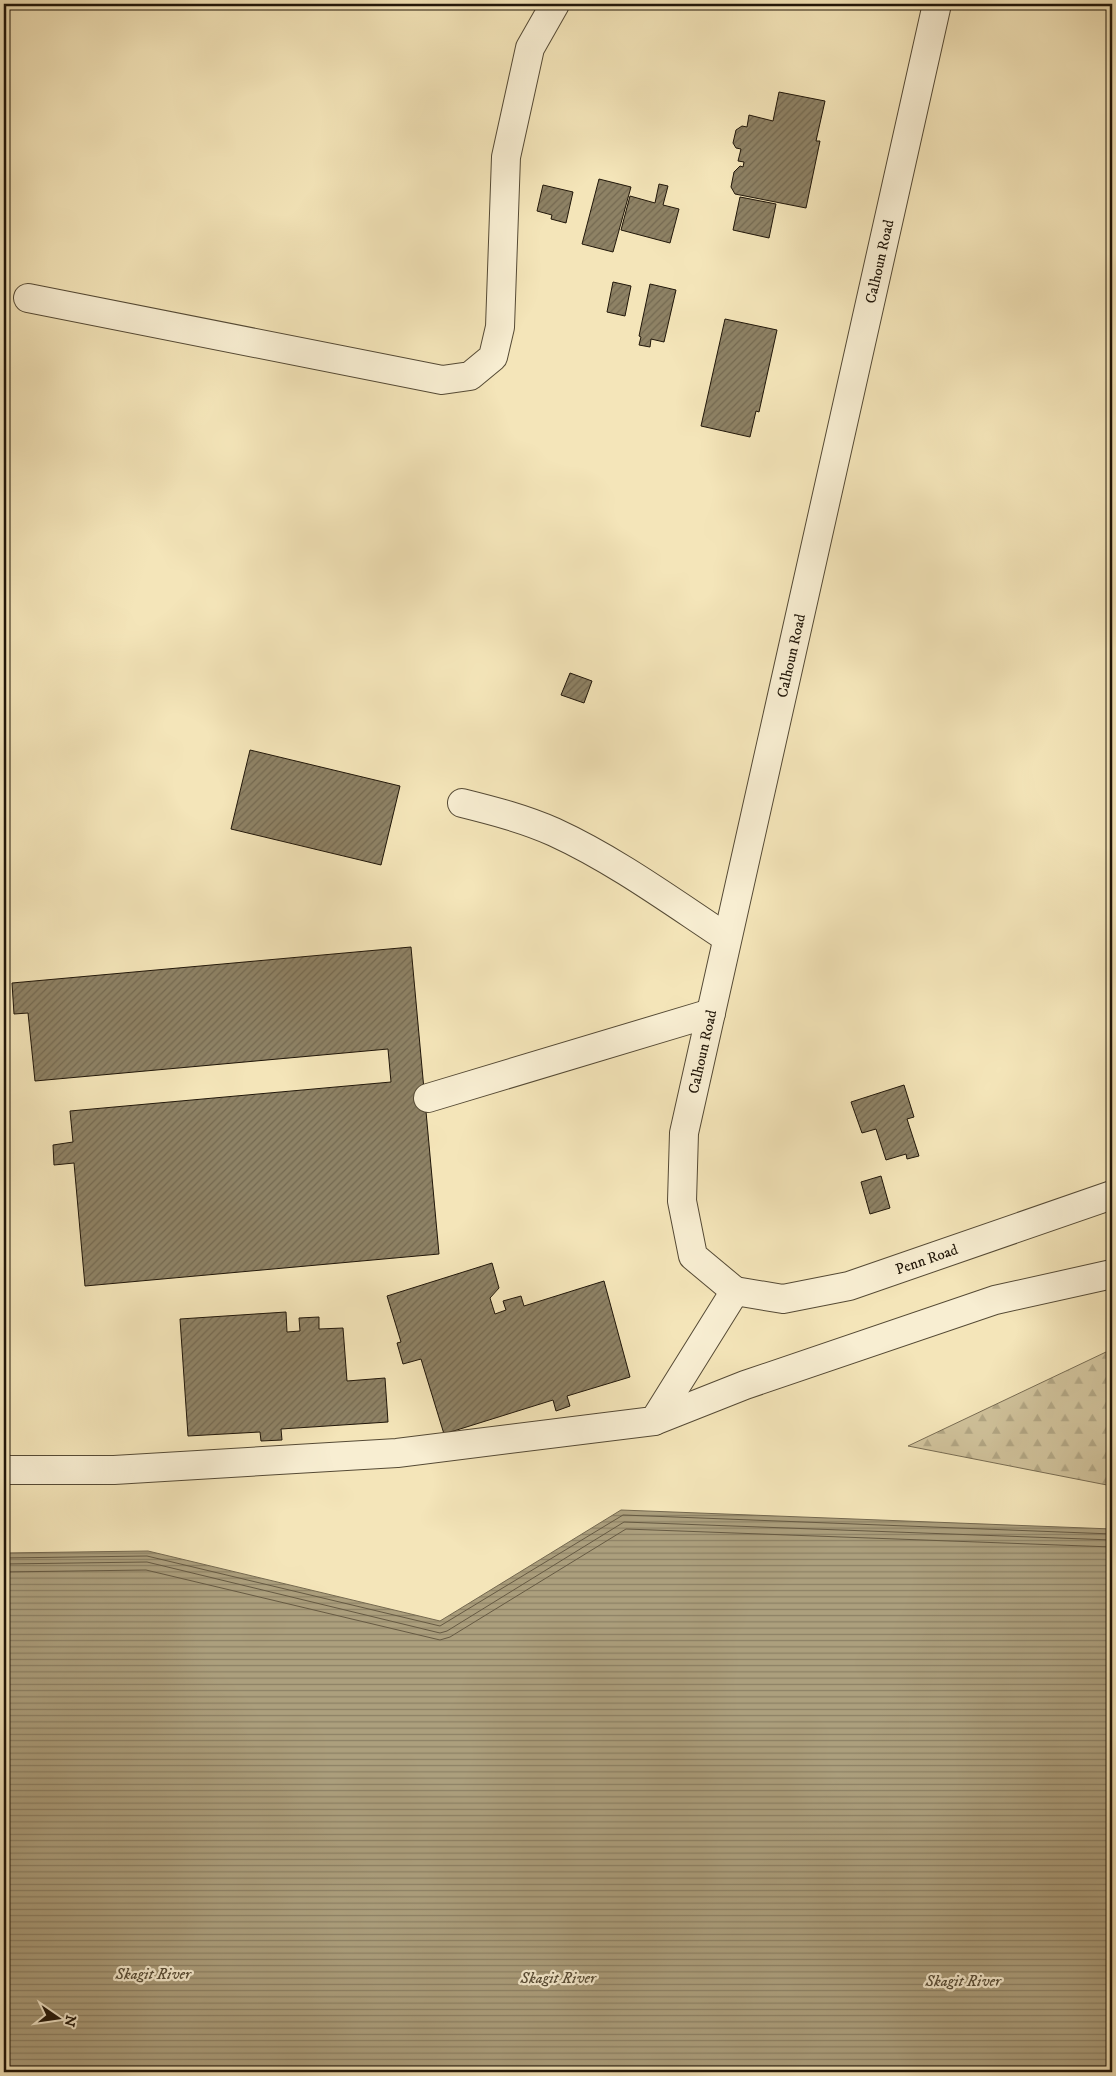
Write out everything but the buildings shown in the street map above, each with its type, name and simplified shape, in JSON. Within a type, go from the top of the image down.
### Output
[{"type":"street","points":[[28,298],[442,380],[470,376],[493,357],[500,327],[506,157],[530,48],[555,4]]},
{"type":"street","name":"Calhoun Road","points":[[735,1291],[693,1256],[682,1201],[684,1133],[937,4]]},
{"type":"street","points":[[462,804],[526,821],[590,850],[727,938]]},
{"type":"street","points":[[428,1098],[711,1014]]},
{"type":"street","name":"Penn Road","points":[[735,1291],[783,1299],[849,1286],[1112,1195]]},
{"type":"street","points":[[4,1470],[114,1470],[397,1452],[654,1421],[745,1385],[995,1300],[1112,1274]]},
{"type":"street","points":[[654,1421],[735,1291]]},
{"type":"green space","points":[[1112,1351],[1112,1486],[908,1446],[1106,1352]]},
{"type":"water","name":"Skagit River","points":[[621,1510],[1112,1529],[1112,2072],[4,2072],[4,1553],[148,1551],[440,1621]]}]
